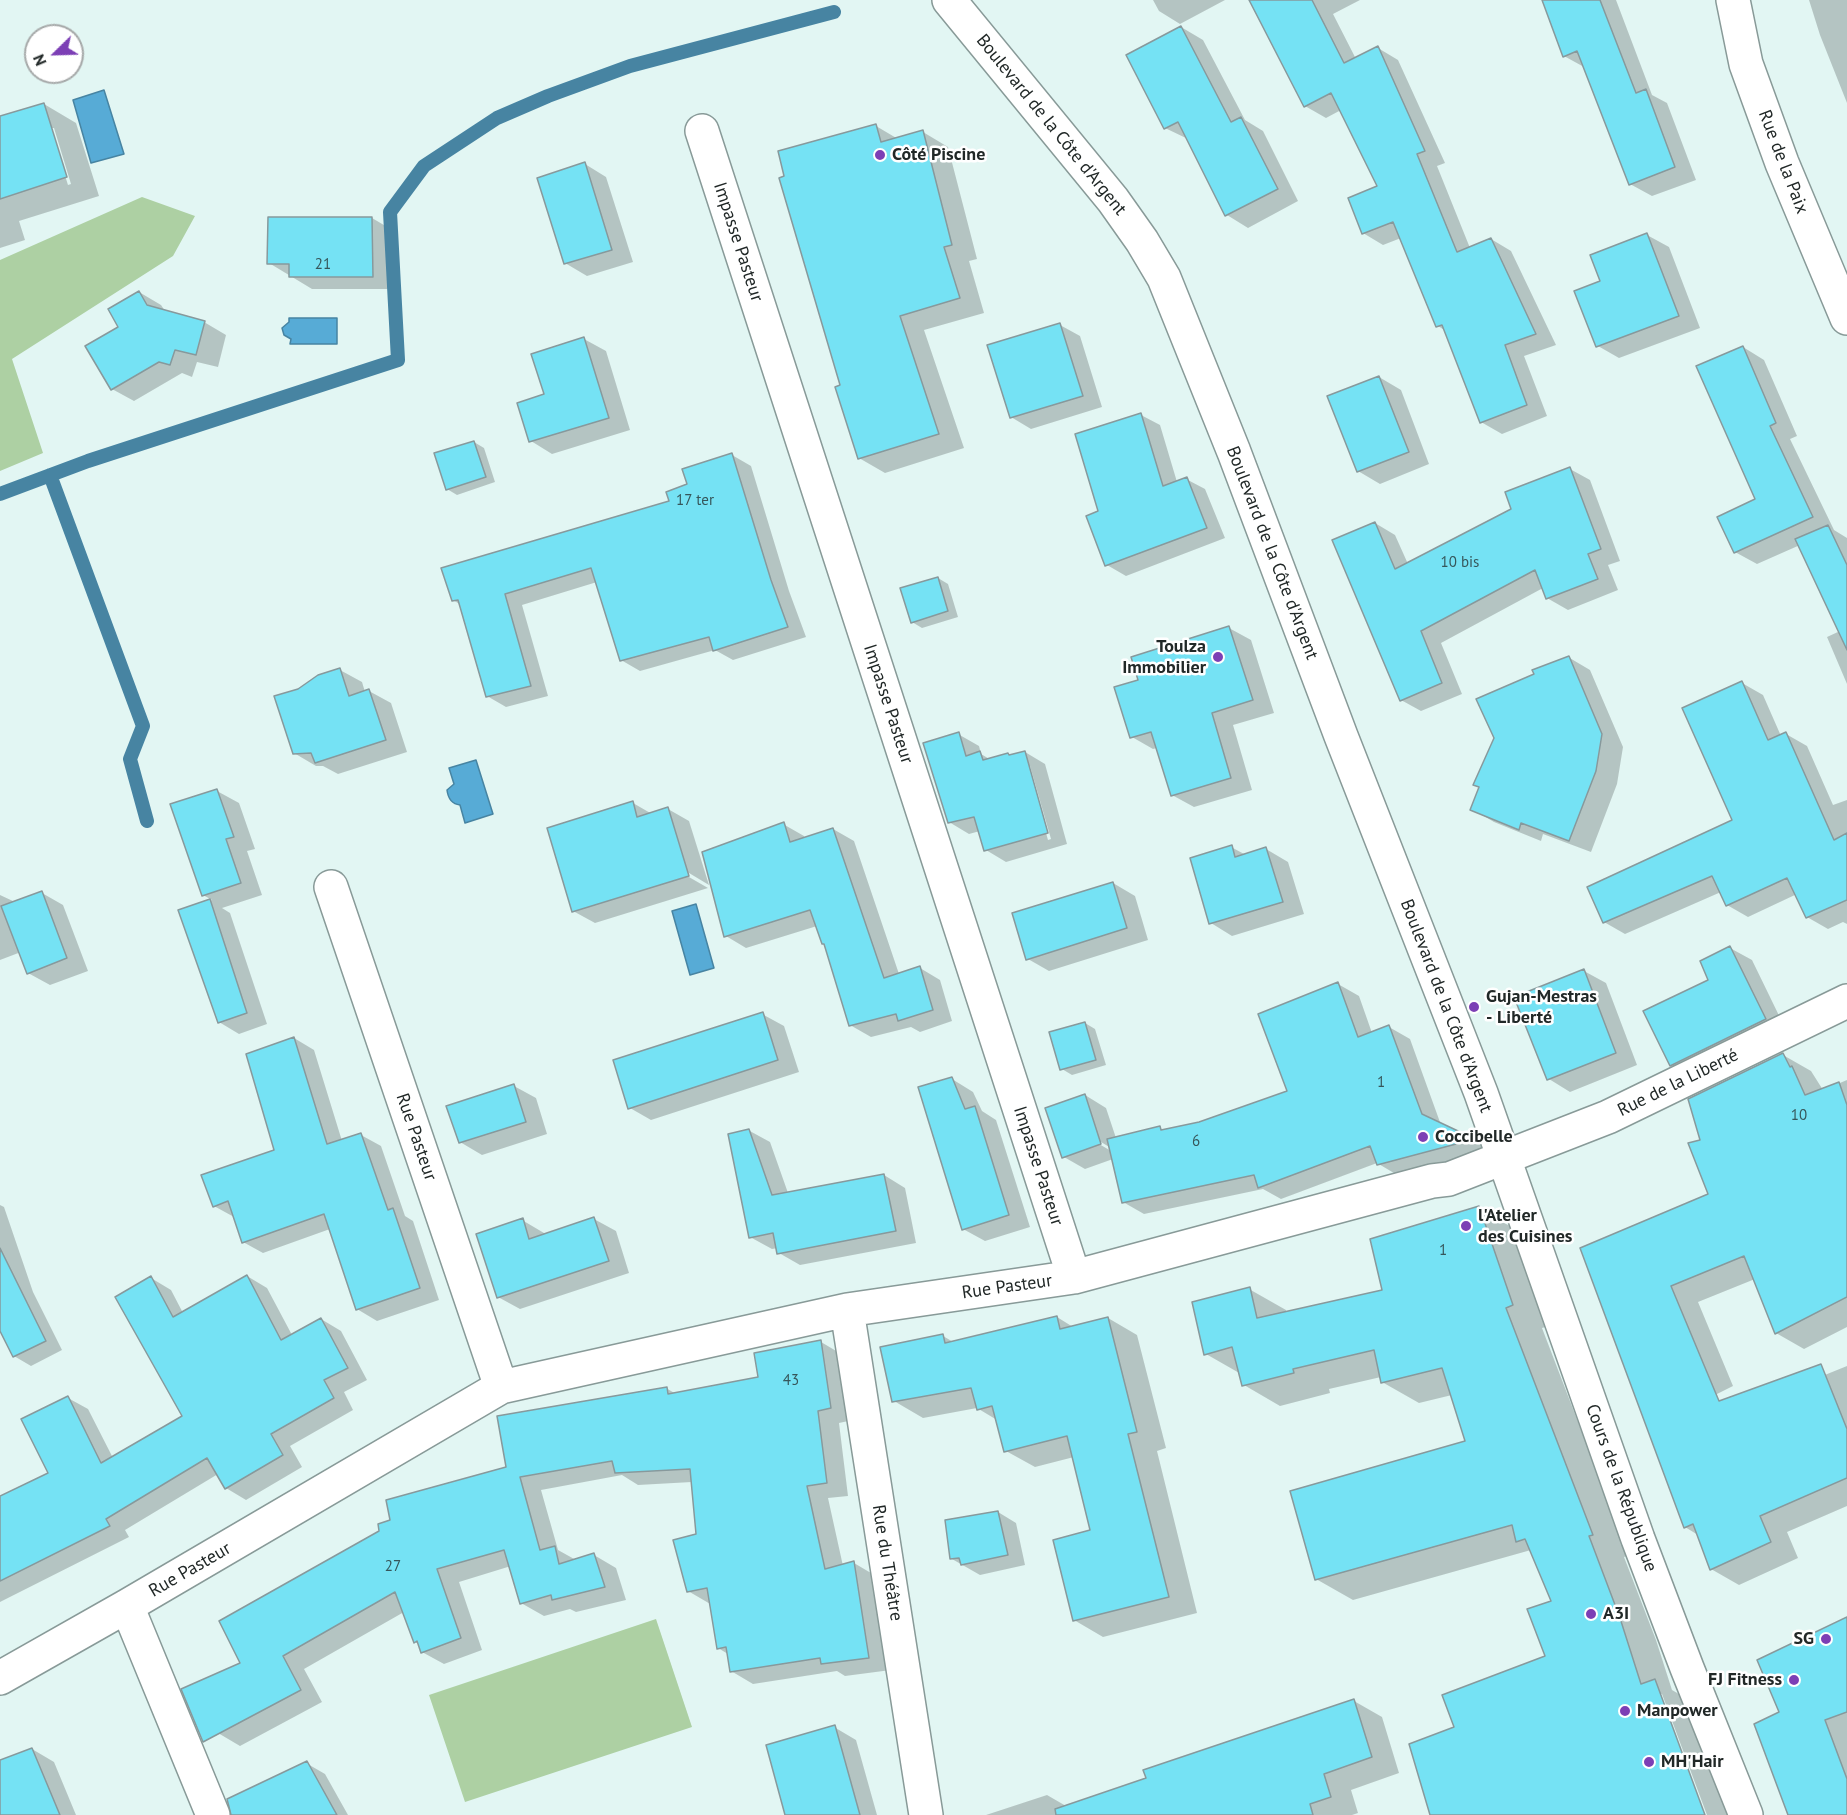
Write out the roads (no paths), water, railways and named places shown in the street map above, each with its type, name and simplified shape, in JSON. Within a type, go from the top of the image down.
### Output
[{"type":"street","name":"Boulevard de la Côte d'Argent","points":[[950,0],[1113,200],[1143,241],[1164,278],[1234,452],[1341,736],[1505,1156]]},
{"type":"street","name":"Rue de la Paix","points":[[1732,0],[1746,64],[1774,141],[1847,318]]},
{"type":"street","name":"Impasse Pasteur","points":[[702,131],[1074,1277]]},
{"type":"street","name":"Rue Pasteur","points":[[331,887],[501,1387]]},
{"type":"street","name":"Rue de la Liberté","points":[[1505,1156],[1608,1117],[1847,1001]]},
{"type":"street","name":"Rue Pasteur","points":[[0,1678],[501,1387],[847,1310],[1074,1277],[1449,1179],[1505,1156]]},
{"type":"street","name":"Cours de la République","points":[[1505,1156],[1638,1539],[1746,1815]]},
{"type":"street","name":"Rue du Théâtre","points":[[847,1310],[926,1815]]},
{"type":"street","points":[[127,1606],[213,1815]]},
{"type":"water","points":[[104,90],[124,154],[91,163],[73,100]]},
{"type":"water","points":[[289,318],[337,318],[337,344],[290,344],[291,339],[284,335],[282,328],[289,322]]},
{"type":"water","points":[[476,760],[493,814],[465,823],[460,805],[452,802],[448,796],[447,790],[454,784],[449,768]]},
{"type":"water","points":[[696,904],[714,968],[690,975],[672,911]]},
{"type":"waterway","points":[[0,494],[88,461],[398,360],[390,212],[424,166],[497,118],[548,96],[630,66],[834,12]]},
{"type":"waterway","points":[[50,475],[143,726],[130,759],[147,821]]},
{"type":"place","name":"Côté Piscine","points":[[880,155]]},
{"type":"place","name":"Toulza Immobilier","points":[[1218,657]]},
{"type":"place","name":"Gujan-Mestras - Liberté","points":[[1474,1007]]},
{"type":"place","name":"Coccibelle","points":[[1423,1137]]},
{"type":"place","name":"l'Atelier des Cuisines","points":[[1466,1226]]},
{"type":"place","name":"A3I","points":[[1591,1614]]},
{"type":"place","name":"SG","points":[[1826,1639]]},
{"type":"place","name":"FJ Fitness","points":[[1794,1680]]},
{"type":"place","name":"Manpower","points":[[1625,1711]]},
{"type":"place","name":"MH'Hair","points":[[1649,1762]]}]
